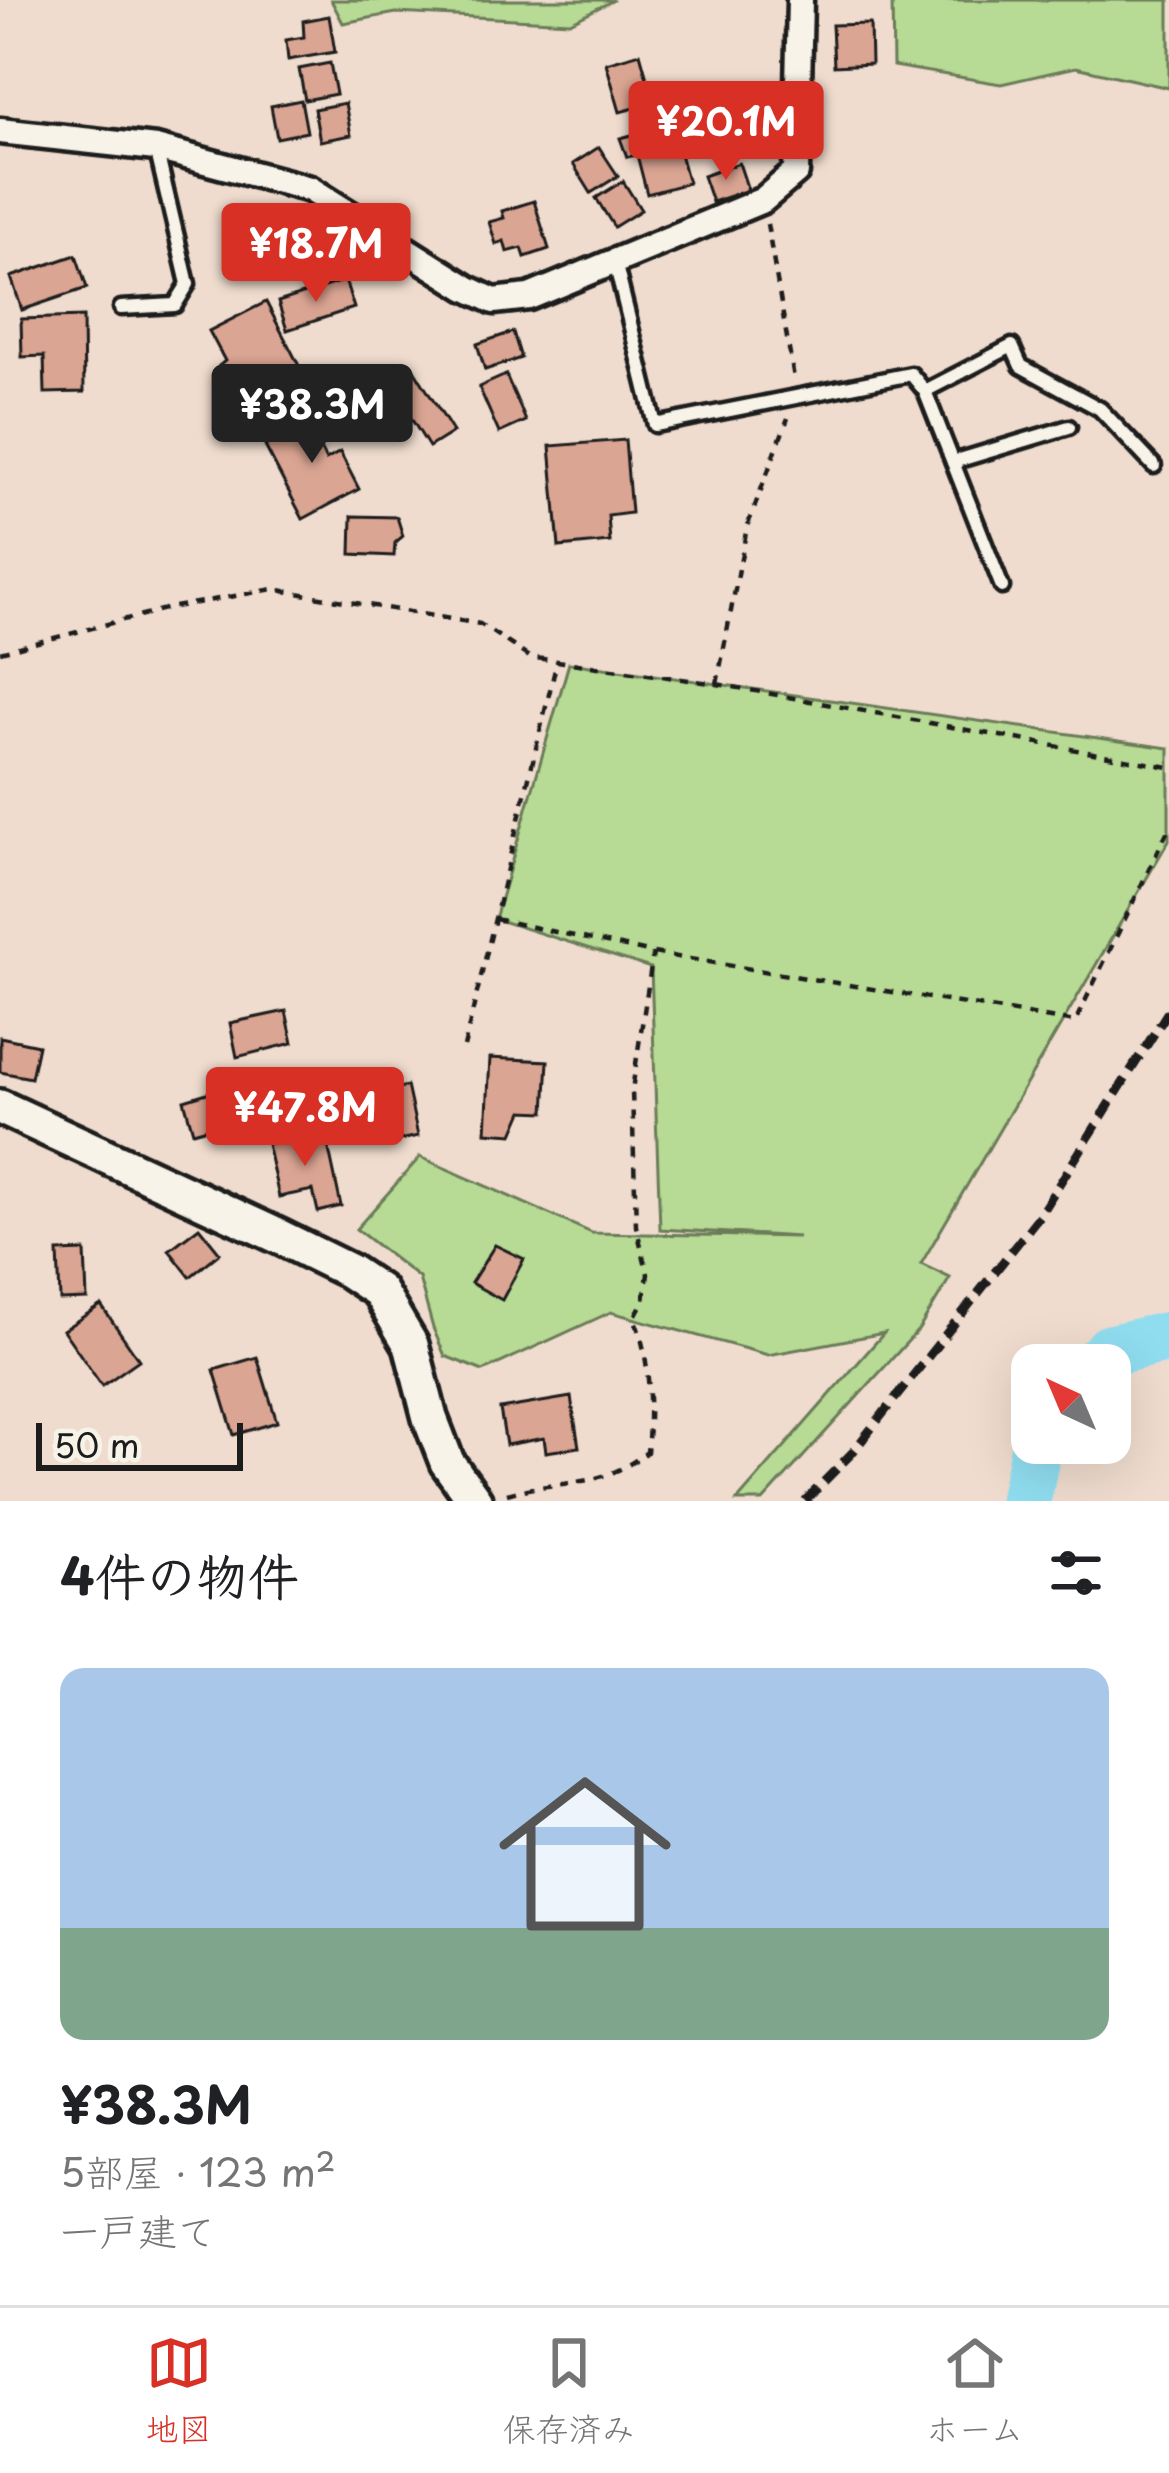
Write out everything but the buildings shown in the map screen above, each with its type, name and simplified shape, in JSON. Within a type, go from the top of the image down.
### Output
[{"type":"street","points":[[0,131],[155,148],[310,189],[466,288],[494,301],[529,297],[763,200],[796,172],[800,0]]},
{"type":"street","points":[[0,1107],[349,1270],[379,1291],[411,1345],[447,1462],[491,1497]]},
{"type":"lane","points":[[121,308],[175,305],[188,284],[155,148]]},
{"type":"lane","points":[[615,262],[655,425],[911,374],[926,391],[1002,586]]},
{"type":"lane","points":[[926,391],[1012,346],[1021,366],[1100,409],[1154,466]]},
{"type":"lane","points":[[953,462],[1069,427]]},
{"type":"path","points":[[763,200],[796,395]]},
{"type":"path","points":[[717,684],[747,527],[788,417]]},
{"type":"path","points":[[0,652],[169,608],[273,589],[480,624],[529,657],[717,684],[1169,767]]},
{"type":"path","points":[[464,1047],[557,661]]},
{"type":"path","points":[[495,919],[653,953],[1075,1022],[1169,828]]},
{"type":"path","points":[[491,1497],[601,1480],[626,1469],[647,1452],[651,1413],[643,1338],[634,1318],[644,1300],[648,1274],[636,1226],[632,1090],[653,953]]},
{"type":"green space","points":[[331,0],[614,0],[570,22],[396,13],[343,23]]},
{"type":"green space","points":[[892,0],[1169,0],[1169,88],[1076,67],[1001,84],[893,66]]},
{"type":"green space","points":[[569,663],[1169,748],[1169,840],[921,1264],[950,1278],[919,1329],[763,1501],[737,1501],[884,1333],[768,1355],[611,1312],[483,1371],[445,1356],[419,1278],[356,1229],[420,1157],[592,1233],[799,1237],[660,1229],[651,968],[495,919]]},
{"type":"waterway","points":[[1131,1345],[1169,1337]]},
{"type":"waterway","points":[[1025,1501],[1033,1464]]},
{"type":"railway","points":[[805,1501],[852,1453],[1039,1216],[1169,1010]]}]
